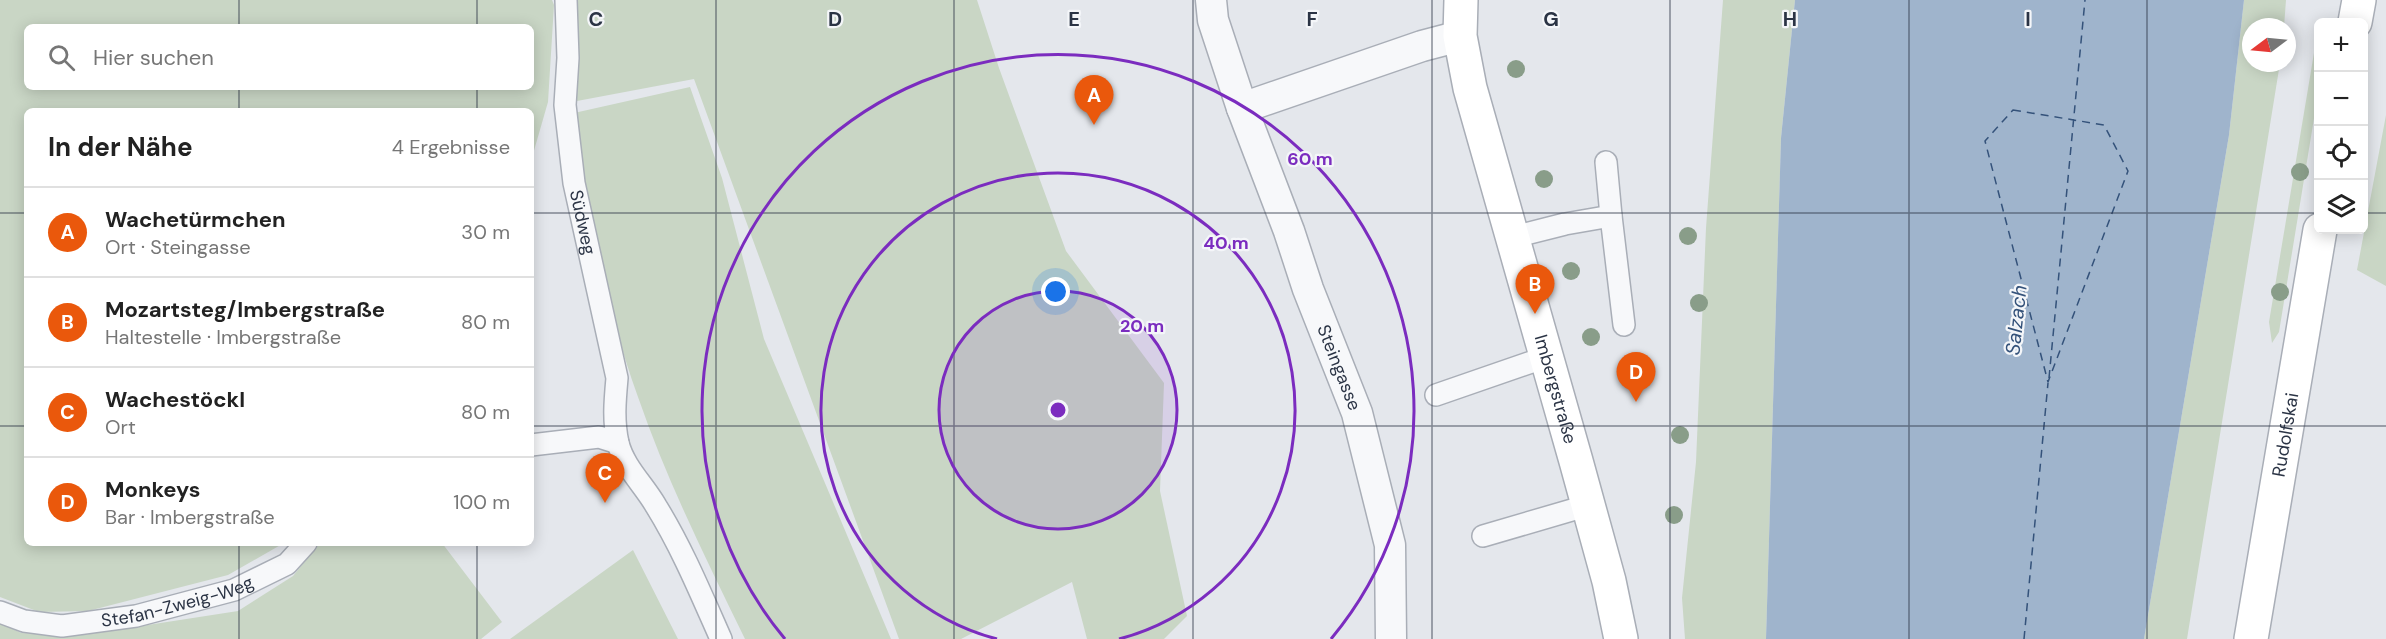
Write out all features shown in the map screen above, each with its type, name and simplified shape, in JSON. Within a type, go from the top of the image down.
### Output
[{"type":"main road","name":"Imbergstraße","points":[[1461,0],[1460,36],[1470,88],[1514,237],[1609,581],[1621,639]]},
{"type":"main road","points":[[2356,18],[2359,0]]},
{"type":"main road","name":"Rudolfskai","points":[[2251,639],[2319,234]]},
{"type":"street","name":"Steingasse","points":[[1211,0],[1213,20],[1242,108],[1289,231],[1308,290],[1357,413],[1390,545],[1391,639]]},
{"type":"street","points":[[1242,108],[1422,46],[1460,36]]},
{"type":"lane","name":"Südweg","points":[[566,0],[568,58],[565,105],[574,183],[617,378],[614,408],[618,443]]},
{"type":"lane","points":[[1606,162],[1624,325]]},
{"type":"lane","points":[[1514,237],[1565,224],[1611,216]]},
{"type":"lane","points":[[1436,395],[1546,357]]},
{"type":"lane","points":[[534,445],[599,437],[618,443],[626,464],[656,505],[682,554],[721,639]]},
{"type":"lane","points":[[1483,536],[1588,506]]},
{"type":"lane","name":"Stefan-Zweig-Weg","points":[[0,612],[24,621],[62,626],[136,616],[234,590],[287,564],[303,546]]},
{"type":"green space","points":[[0,0],[552,0],[554,5],[548,102],[534,151],[534,108],[24,108],[24,546],[279,546],[228,575],[88,611],[39,612],[0,597]]},
{"type":"green space","points":[[573,0],[977,0],[999,68],[1066,251],[1164,383],[1160,491],[1187,616],[1164,639],[1087,639],[1072,582],[961,639],[899,639],[694,79],[577,101]]},
{"type":"green space","points":[[1723,0],[1795,0],[1781,138],[1766,639],[1685,639],[1682,598],[1696,462],[1706,228]]},
{"type":"green space","points":[[2244,0],[2286,0],[2285,18],[2242,18]]},
{"type":"green space","points":[[2242,18],[2242,72],[2279,72],[2187,639],[2144,639],[2229,135]]},
{"type":"green space","points":[[2314,53],[2314,118],[2279,332],[2272,343],[2269,322]]},
{"type":"green space","points":[[690,87],[722,178],[764,339],[891,639],[745,639],[688,520],[649,428],[626,362],[607,292],[585,185],[574,113]]},
{"type":"green space","points":[[2386,115],[2386,286],[2357,270],[2364,234],[2368,234],[2368,211]]},
{"type":"green space","points":[[318,546],[444,546],[502,622],[481,639],[0,639],[0,623],[21,633],[83,635],[238,611],[293,576]]},
{"type":"green space","points":[[633,550],[678,639],[510,639]]},
{"type":"water","name":"Salzach","points":[[1795,0],[2244,0],[2229,135],[2144,639],[1766,639],[1781,138]]},
{"type":"ferry route","points":[[2049,378],[2085,0]]},
{"type":"ferry route","points":[[2013,110],[2104,125],[2128,171],[2048,382],[1985,141],[2013,110]]},
{"type":"ferry route","points":[[2024,639],[2048,383]]},
{"type":"place","name":"Wachetürmchen","points":[[1094,125]]},
{"type":"place","name":"Mozartsteg/Imbergstraße","points":[[1535,314]]},
{"type":"place","name":"Monkeys","points":[[1636,402]]},
{"type":"place","name":"Wachestöckl","points":[[605,503]]}]
